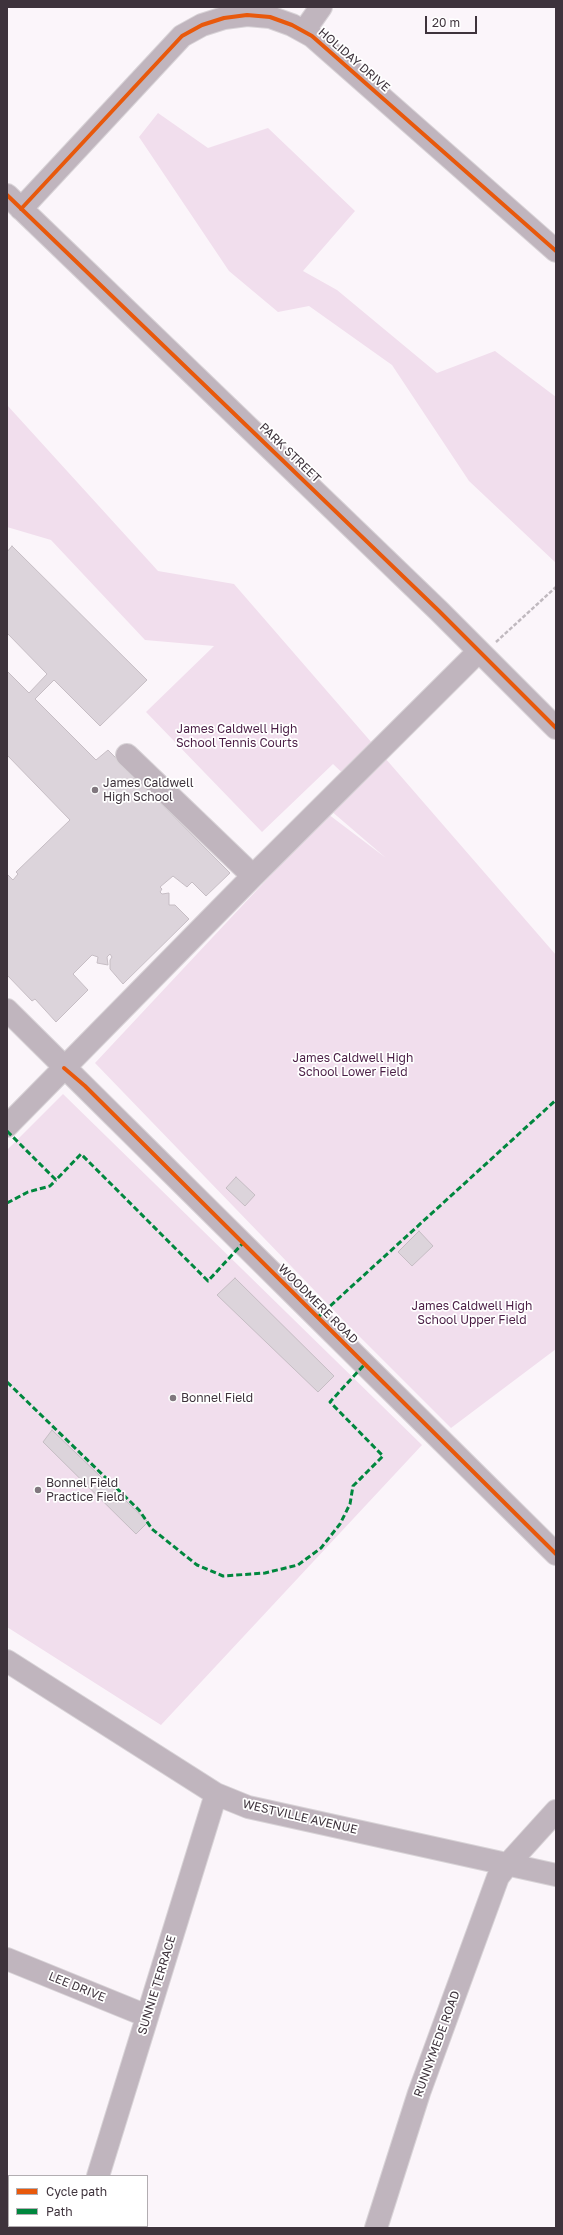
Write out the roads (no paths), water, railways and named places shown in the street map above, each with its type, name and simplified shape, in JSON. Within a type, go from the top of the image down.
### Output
[{"type":"street","points":[[304,31],[321,7]]},
{"type":"street","name":"HOLIDAY DRIVE","points":[[14,202],[182,36],[202,25],[224,18],[247,15],[270,18],[304,31],[556,251]]},
{"type":"street","name":"PARK STREET","points":[[14,202],[479,651],[556,728]]},
{"type":"street","points":[[7,1126],[253,876],[479,651]]},
{"type":"street","points":[[127,755],[253,876]]},
{"type":"street","name":"WOODMERE ROAD","points":[[7,1010],[435,1436],[556,1554]]},
{"type":"street","name":"WESTVILLE AVENUE","points":[[7,1661],[216,1794],[248,1807],[556,1875]]},
{"type":"street","name":"SUNNIE TERRACE","points":[[98,2175],[216,1794]]},
{"type":"street","name":"RUNNYMEDE ROAD","points":[[376,2228],[419,2093],[498,1877],[556,1811]]},
{"type":"street","name":"LEE DRIVE","points":[[7,1959],[148,2016]]},
{"type":"place","name":"James Caldwell High School","points":[[95,790]]},
{"type":"place","name":"Bonnel Field","points":[[173,1398]]},
{"type":"place","name":"Bonnel Field Practice Field","points":[[38,1490]]},
{"type":"park label","name":"James Caldwell High School Tennis Courts","points":[[237,736]]},
{"type":"park label","name":"James Caldwell High School Lower Field","points":[[353,1065]]},
{"type":"park label","name":"James Caldwell High School Upper Field","points":[[472,1313]]}]
